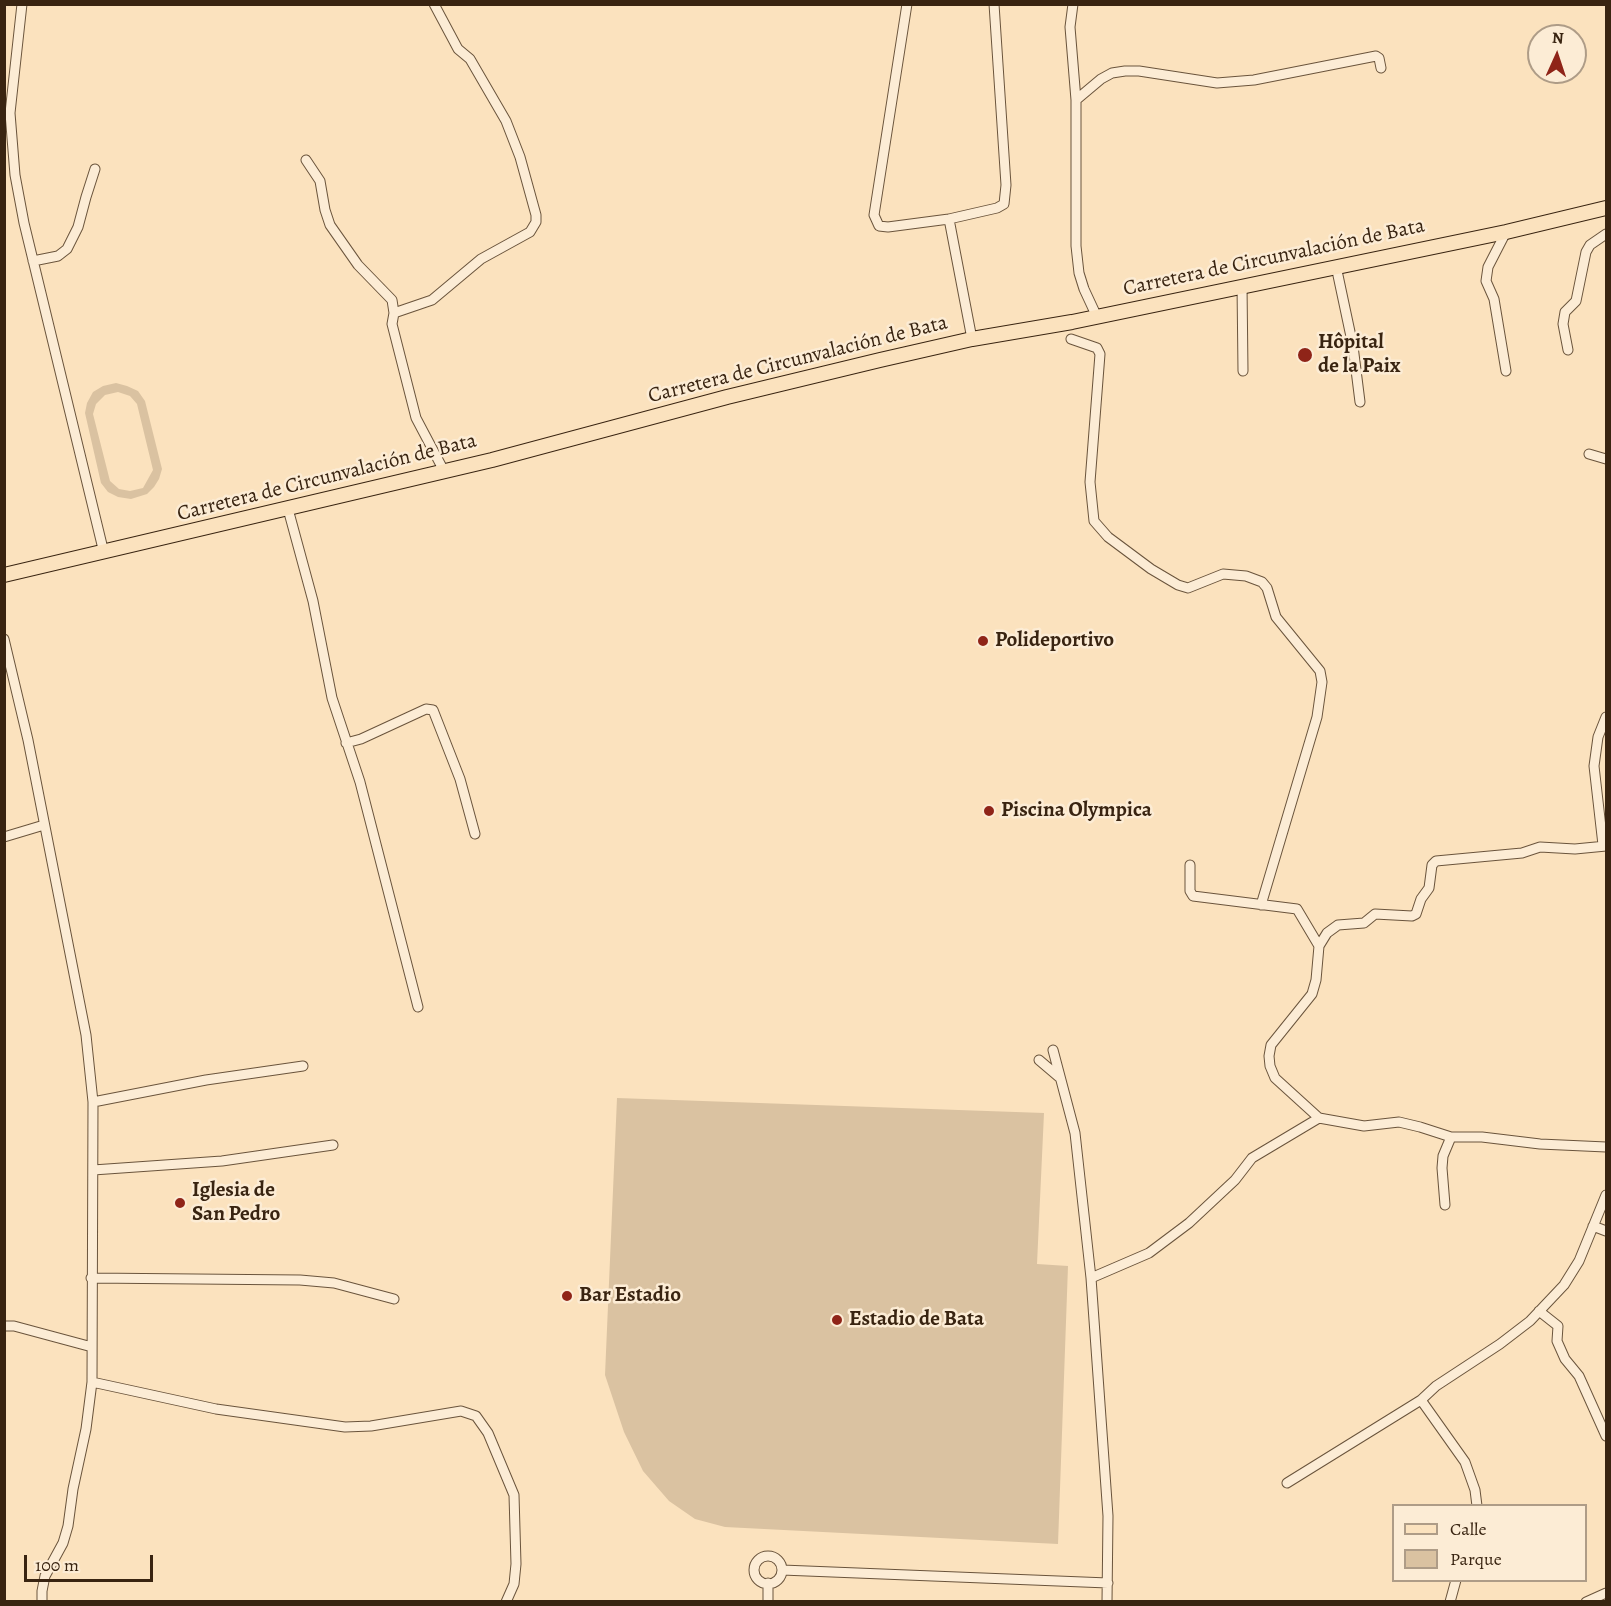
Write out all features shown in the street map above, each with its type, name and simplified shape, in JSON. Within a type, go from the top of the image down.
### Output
[{"type":"main road","name":"Carretera de Circunvalación de Bata","points":[[4,575],[444,471],[765,387],[972,339],[1097,316],[1506,232],[1606,208]]},
{"type":"street","points":[[22,4],[10,113],[15,175],[33,261],[104,553]]},
{"type":"street","points":[[394,313],[432,300],[481,259],[530,232],[536,222],[520,157],[506,121],[470,59],[458,49],[434,4]]},
{"type":"street","points":[[907,4],[874,215],[879,226],[888,227],[949,219],[997,208],[1004,204],[1006,185],[994,4]]},
{"type":"street","points":[[1073,4],[1070,44],[1076,100],[1076,246],[1082,281],[1097,316]]},
{"type":"street","points":[[1076,100],[1101,79],[1112,73],[1125,71],[1139,71],[1217,83],[1254,80],[1376,56],[1379,58],[1381,68]]},
{"type":"street","points":[[306,160],[320,181],[330,225],[358,266],[392,300],[394,313],[392,324],[416,418],[444,471]]},
{"type":"street","points":[[33,261],[58,256],[68,249],[78,227],[95,169]]},
{"type":"street","points":[[949,219],[972,339]]},
{"type":"street","points":[[1506,232],[1488,267],[1486,281],[1494,299],[1506,371]]},
{"type":"street","points":[[1568,350],[1563,324],[1565,312],[1576,301],[1586,252],[1590,245],[1606,234]]},
{"type":"street","points":[[1336,266],[1353,346],[1360,402]]},
{"type":"street","points":[[1242,285],[1243,371]]},
{"type":"street","points":[[1071,339],[1097,348],[1100,354],[1090,482],[1094,521],[1108,537],[1151,569],[1178,585],[1188,588],[1223,574],[1246,576],[1262,582],[1267,588],[1276,617],[1320,671],[1322,682],[1317,717],[1261,905]]},
{"type":"street","points":[[1589,454],[1606,459]]},
{"type":"street","points":[[288,509],[313,601],[332,698],[360,782],[418,1007]]},
{"type":"street","points":[[4,639],[28,740],[86,1035],[93,1102],[92,1382],[86,1429],[73,1489],[68,1526],[63,1542],[45,1576],[42,1602]]},
{"type":"street","points":[[346,743],[361,739],[426,709],[433,710],[460,779],[475,834]]},
{"type":"street","points":[[1606,717],[1598,737],[1594,766],[1605,845],[1575,849],[1540,846],[1522,853],[1436,861],[1432,865],[1429,888],[1421,899],[1416,914],[1412,916],[1375,914],[1364,923],[1338,924],[1328,933],[1319,946],[1316,980],[1312,994],[1271,1045],[1269,1056],[1275,1078],[1319,1118],[1364,1126],[1399,1122],[1451,1137],[1482,1137],[1540,1144],[1606,1146]]},
{"type":"street","points":[[4,837],[44,825]]},
{"type":"street","points":[[1190,865],[1190,891],[1193,897],[1299,911],[1319,946]]},
{"type":"street","points":[[1053,1050],[1075,1133],[1091,1278],[1108,1516],[1107,1602]]},
{"type":"street","points":[[1039,1060],[1059,1077]]},
{"type":"street","points":[[93,1102],[206,1080],[303,1066]]},
{"type":"street","points":[[1091,1278],[1149,1253],[1189,1223],[1235,1180],[1252,1158],[1319,1118]]},
{"type":"street","points":[[1445,1205],[1443,1156],[1451,1137]]},
{"type":"street","points":[[93,1170],[222,1161],[333,1145]]},
{"type":"street","points":[[1287,1483],[1421,1400],[1437,1386],[1530,1321],[1564,1285],[1578,1261],[1606,1195]]},
{"type":"street","points":[[1593,1226],[1606,1231]]},
{"type":"street","points":[[91,1278],[300,1280],[334,1283],[394,1299]]},
{"type":"street","points":[[1539,1311],[1558,1326],[1557,1341],[1565,1359],[1579,1376],[1606,1436]]},
{"type":"street","points":[[4,1326],[14,1326],[92,1347]]},
{"type":"street","points":[[92,1382],[216,1409],[345,1427],[371,1426],[462,1411],[476,1416],[488,1433],[514,1494],[516,1564],[514,1584],[506,1602]]},
{"type":"street","points":[[1421,1400],[1465,1462],[1475,1490],[1477,1504]]},
{"type":"street","points":[[765,1556],[773,1557],[780,1562],[782,1570],[776,1581],[768,1583],[760,1580],[755,1573],[757,1561],[765,1556]]},
{"type":"street","points":[[782,1570],[1108,1583]]},
{"type":"street","points":[[768,1583],[768,1602]]},
{"type":"street","points":[[1450,1602],[1456,1586]]},
{"type":"street","points":[[1456,1586],[1462,1602]]},
{"type":"street","points":[[1586,1602],[1606,1593]]},
{"type":"green space","points":[[116,383],[127,386],[138,391],[145,401],[162,469],[159,479],[147,494],[131,499],[118,497],[108,492],[101,483],[85,413],[93,392],[103,386]],"holes":[[[118,392],[130,396],[137,404],[153,470],[143,488],[130,491],[119,489],[110,481],[93,414],[96,404],[105,395]]]},
{"type":"green space","name":"Estadio de Bata","points":[[617,1098],[1044,1113],[1037,1264],[1068,1266],[1058,1544],[725,1527],[695,1519],[669,1501],[643,1471],[624,1432],[605,1375]]},
{"type":"place","name":"Hôpital de la Paix","points":[[1305,355]]},
{"type":"place","name":"Polideportivo","points":[[983,641]]},
{"type":"place","name":"Piscina Olympica","points":[[989,811]]},
{"type":"place","name":"Iglesia de San Pedro","points":[[180,1203]]},
{"type":"place","name":"Bar Estadio","points":[[567,1296]]},
{"type":"place","name":"Estadio de Bata","points":[[837,1320]]}]
